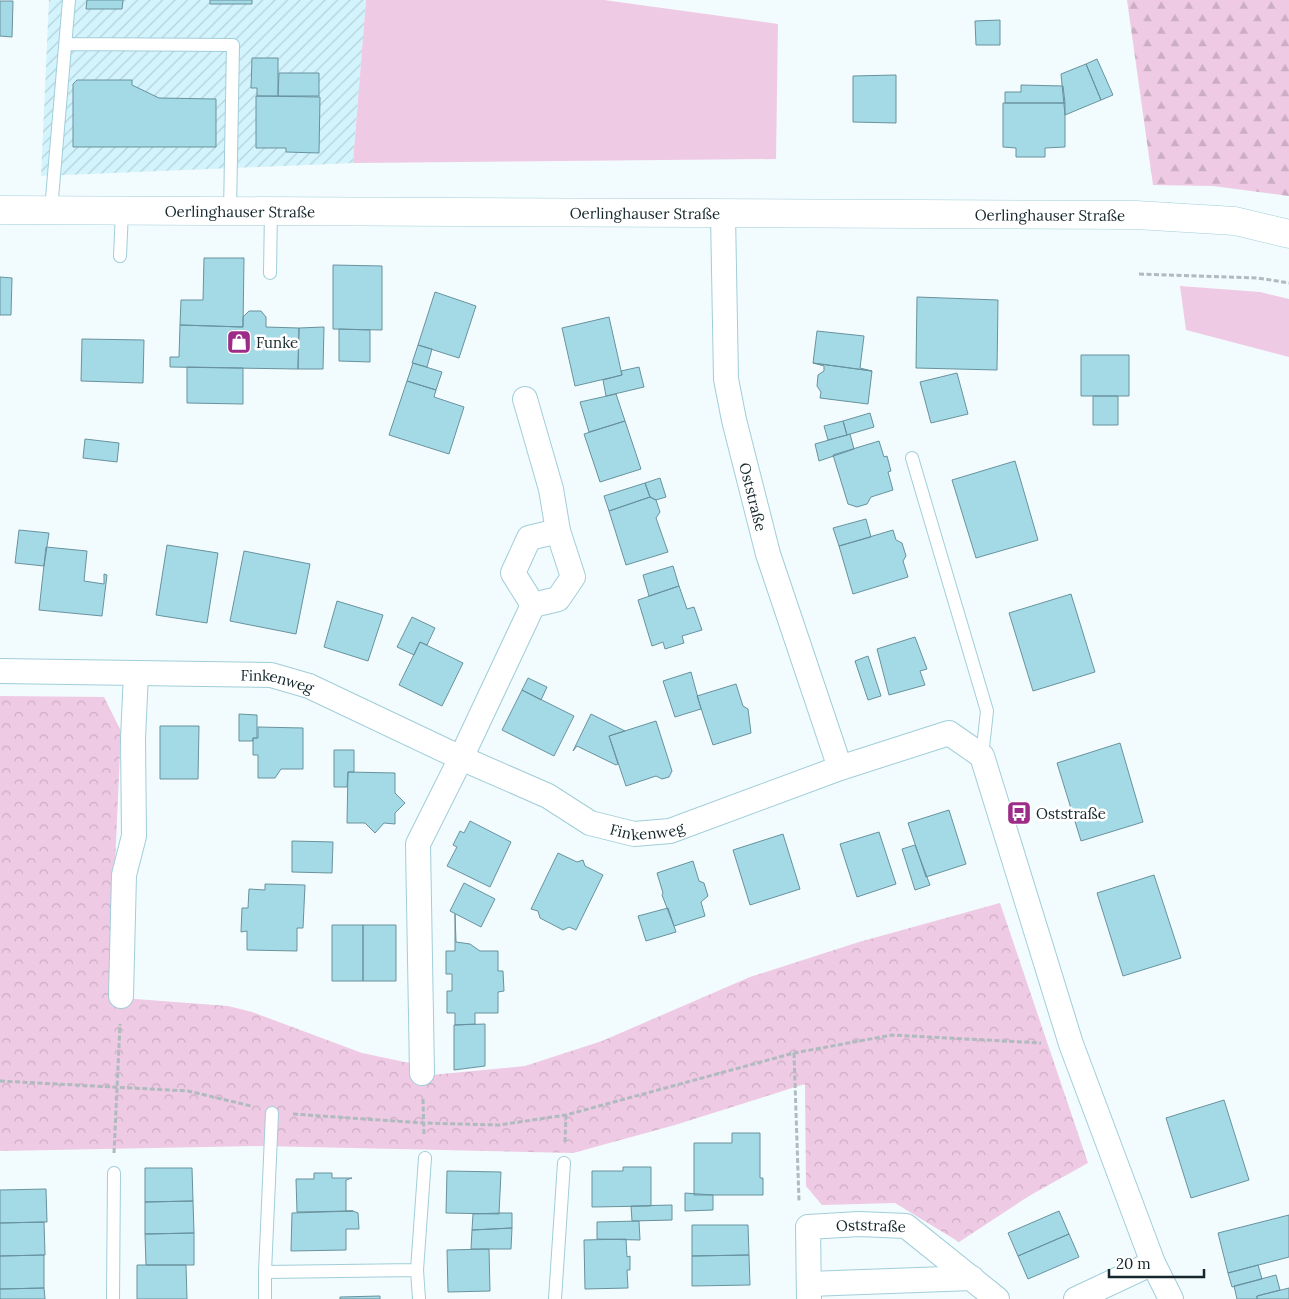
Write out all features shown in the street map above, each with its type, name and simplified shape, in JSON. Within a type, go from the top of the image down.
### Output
[{"type":"main road","name":"Oerlinghauser Straße","points":[[0,210],[1136,215],[1235,221],[1289,234]]},
{"type":"street","name":"Oststraße","points":[[723,214],[726,380],[734,420],[768,554],[840,768]]},
{"type":"street","points":[[525,399],[551,489],[558,531],[573,577],[558,599],[533,604]]},
{"type":"street","points":[[533,604],[513,572],[529,538],[558,531]]},
{"type":"street","points":[[422,1073],[418,844],[461,758],[533,604]]},
{"type":"street","name":"Finkenweg","points":[[0,671],[271,675],[309,686],[461,758],[548,796],[590,823],[634,834],[670,831],[840,768]]},
{"type":"street","points":[[122,996],[124,875],[134,836],[132,739],[136,673]]},
{"type":"street","points":[[840,768],[949,733],[982,756],[1071,1044],[1153,1264],[1171,1299]]},
{"type":"street","name":"Oststraße","points":[[808,1227],[859,1224],[906,1226],[997,1299]]},
{"type":"street","points":[[808,1227],[809,1292],[972,1278]]},
{"type":"street","points":[[1076,1299],[1153,1264]]},
{"type":"lane","points":[[52,210],[69,0]]},
{"type":"lane","points":[[66,44],[233,45],[230,212]]},
{"type":"lane","points":[[120,256],[122,211]]},
{"type":"lane","points":[[270,273],[271,211]]},
{"type":"lane","points":[[912,458],[987,711],[982,756]]},
{"type":"lane","points":[[265,1299],[272,1113]]},
{"type":"lane","points":[[418,1299],[417,1270],[425,1158]]},
{"type":"lane","points":[[556,1299],[564,1163]]},
{"type":"lane","points":[[113,1299],[114,1173]]},
{"type":"lane","points":[[265,1272],[417,1270]]},
{"type":"path","points":[[1138,274],[1258,278],[1289,283]]},
{"type":"path","points":[[114,1173],[122,996]]},
{"type":"path","points":[[0,1081],[188,1090],[233,1100],[272,1113],[424,1123],[500,1125],[532,1122],[566,1115],[794,1053],[892,1035],[1071,1044]]},
{"type":"path","points":[[794,1053],[798,1197],[808,1227]]},
{"type":"path","points":[[422,1073],[425,1158]]},
{"type":"shaded area","points":[[49,0],[366,0],[353,163],[41,176]]},
{"type":"green space","points":[[366,0],[604,0],[778,24],[776,159],[353,163]]},
{"type":"green space","points":[[1127,0],[1289,0],[1289,196],[1213,186],[1153,185]]},
{"type":"green space","points":[[1180,286],[1260,292],[1289,299],[1289,357],[1186,330]]},
{"type":"green space","points":[[0,696],[104,697],[121,731],[109,997],[228,1006],[252,1012],[362,1053],[414,1064],[431,1075],[525,1066],[602,1041],[750,977],[859,942],[1000,903],[1088,1163],[1029,1196],[959,1242],[895,1203],[822,1205],[806,1186],[805,1084],[675,1125],[573,1153],[262,1146],[0,1151]]},
{"type":"building","points":[[87,0],[123,0],[122,9],[86,9]]},
{"type":"building","points":[[210,0],[252,0],[252,4],[210,4]]},
{"type":"building","points":[[0,1],[13,1],[12,37],[0,36]]},
{"type":"building","points":[[1000,20],[1000,45],[976,45],[975,21]]},
{"type":"building","points":[[252,58],[278,58],[278,96],[257,96],[257,88],[251,88]]},
{"type":"building","points":[[1097,59],[1113,95],[1101,100],[1086,64]]},
{"type":"building","points":[[1086,64],[1101,100],[1065,115],[1061,74]]},
{"type":"building","points":[[279,73],[319,73],[319,96],[278,96]]},
{"type":"building","points":[[896,75],[896,123],[853,122],[853,76]]},
{"type":"building","points":[[77,80],[132,80],[132,85],[159,98],[216,99],[216,147],[73,147],[73,84]]},
{"type":"building","points":[[1021,85],[1063,86],[1065,103],[1005,103],[1005,92],[1021,92]]},
{"type":"building","points":[[256,96],[320,97],[319,153],[286,152],[286,148],[256,148]]},
{"type":"building","points":[[1003,103],[1065,103],[1065,147],[1045,148],[1045,157],[1016,157],[1016,148],[1003,147]]},
{"type":"building","points":[[204,258],[244,258],[243,327],[180,325],[181,300],[203,300]]},
{"type":"building","points":[[333,265],[382,266],[382,330],[333,329]]},
{"type":"building","points":[[0,277],[12,278],[11,315],[0,315]]},
{"type":"building","points":[[435,292],[476,306],[459,358],[418,345]]},
{"type":"building","points":[[917,297],[998,300],[997,370],[916,368]]},
{"type":"building","name":"Funke","points":[[249,311],[261,311],[266,317],[266,327],[299,328],[298,369],[170,367],[170,357],[179,357],[180,325],[243,327],[243,317]]},
{"type":"building","points":[[609,317],[622,375],[575,386],[562,328]]},
{"type":"building","points":[[324,327],[323,369],[298,369],[299,328]]},
{"type":"building","points":[[339,329],[370,330],[370,362],[339,361]]},
{"type":"building","points":[[817,331],[864,336],[860,368],[872,371],[813,363]]},
{"type":"building","points":[[82,339],[144,340],[143,383],[81,381]]},
{"type":"building","points":[[418,345],[432,349],[427,367],[412,363]]},
{"type":"building","points":[[1081,355],[1129,355],[1129,396],[1081,396]]},
{"type":"building","points":[[413,363],[442,372],[436,390],[407,381]]},
{"type":"building","points":[[813,363],[872,371],[868,404],[820,398],[821,392],[817,386],[818,375],[824,371],[824,366]]},
{"type":"building","points":[[187,367],[243,368],[243,404],[187,403]]},
{"type":"building","points":[[639,367],[644,387],[606,396],[603,380],[622,375],[621,371]]},
{"type":"building","points":[[957,373],[968,414],[931,423],[920,382]]},
{"type":"building","points":[[407,381],[436,390],[434,397],[464,407],[449,454],[389,435]]},
{"type":"building","points":[[616,394],[625,421],[589,432],[580,402]]},
{"type":"building","points":[[1093,396],[1118,396],[1118,425],[1093,425]]},
{"type":"building","points":[[870,413],[874,427],[847,435],[843,421]]},
{"type":"building","points":[[625,421],[641,469],[600,482],[584,434]]},
{"type":"building","points":[[843,421],[847,435],[828,440],[824,426]]},
{"type":"building","points":[[850,434],[854,449],[819,461],[815,444]]},
{"type":"building","points":[[85,439],[119,443],[117,462],[83,458]]},
{"type":"building","points":[[879,441],[884,457],[887,456],[891,471],[888,472],[893,490],[871,497],[867,504],[857,507],[848,504],[833,455]]},
{"type":"building","points":[[1015,461],[1038,540],[976,558],[952,480]]},
{"type":"building","points":[[660,478],[666,497],[656,500],[650,497],[645,483]]},
{"type":"building","points":[[645,483],[650,497],[609,511],[604,496]]},
{"type":"building","points":[[650,497],[656,500],[660,512],[656,518],[668,552],[626,565],[609,511]]},
{"type":"building","points":[[866,519],[871,537],[839,546],[833,528]]},
{"type":"building","points":[[19,530],[49,533],[44,566],[15,563]]},
{"type":"building","points":[[893,530],[896,540],[902,543],[906,556],[903,561],[908,577],[853,594],[839,546]]},
{"type":"building","points":[[167,545],[218,553],[207,623],[156,615]]},
{"type":"building","points":[[46,547],[87,551],[84,581],[104,584],[104,574],[107,575],[102,616],[39,610]]},
{"type":"building","points":[[244,551],[310,564],[296,634],[230,621]]},
{"type":"building","points":[[673,566],[679,586],[649,596],[643,575]]},
{"type":"building","points":[[679,586],[687,609],[694,607],[702,630],[682,636],[684,643],[665,649],[663,642],[652,646],[638,600]]},
{"type":"building","points":[[1071,594],[1095,672],[1033,691],[1009,613]]},
{"type":"building","points":[[337,601],[383,615],[368,661],[324,647]]},
{"type":"building","points":[[412,617],[435,628],[427,645],[420,642],[414,655],[397,647]]},
{"type":"building","points":[[915,637],[927,669],[920,671],[925,685],[889,695],[877,649]]},
{"type":"building","points":[[420,642],[463,663],[442,706],[399,685]]},
{"type":"building","points":[[868,656],[881,696],[868,700],[855,661]]},
{"type":"building","points":[[691,672],[701,709],[675,717],[663,681]]},
{"type":"building","points":[[528,678],[547,687],[541,700],[522,690]]},
{"type":"building","points":[[736,684],[743,706],[748,709],[751,733],[713,745],[697,696]]},
{"type":"building","points":[[522,690],[574,716],[554,756],[502,730]]},
{"type":"building","points":[[239,714],[257,715],[257,738],[253,738],[253,741],[239,741]]},
{"type":"building","points":[[591,714],[625,731],[609,736],[618,764],[616,765],[577,746],[573,751]]},
{"type":"building","points":[[656,721],[672,771],[669,777],[662,779],[656,776],[626,786],[609,736]]},
{"type":"building","points":[[160,726],[199,726],[198,779],[160,779]]},
{"type":"building","points":[[258,727],[303,728],[303,769],[281,769],[275,778],[258,778],[258,755],[253,755],[253,738],[258,738]]},
{"type":"building","points":[[1120,743],[1143,822],[1081,841],[1057,763]]},
{"type":"building","points":[[334,750],[354,750],[354,772],[348,772],[347,787],[334,787]]},
{"type":"building","points":[[348,772],[395,773],[395,793],[405,803],[395,813],[395,824],[384,823],[375,833],[365,823],[347,823]]},
{"type":"building","points":[[949,810],[966,864],[926,877],[908,823]]},
{"type":"building","points":[[470,821],[511,842],[490,887],[447,866],[457,847],[453,845],[460,831],[464,833]]},
{"type":"building","points":[[879,832],[896,884],[857,897],[840,844]]},
{"type":"building","points":[[783,834],[800,889],[750,905],[733,850]]},
{"type":"building","points":[[292,841],[333,842],[332,873],[292,872]]},
{"type":"building","points":[[915,845],[930,885],[915,890],[902,849]]},
{"type":"building","points":[[558,853],[577,862],[583,860],[585,866],[603,875],[576,930],[569,927],[563,930],[540,918],[538,911],[531,909]]},
{"type":"building","points":[[693,861],[699,881],[704,883],[708,896],[701,902],[705,916],[674,926],[662,895],[657,873]]},
{"type":"building","points":[[1154,875],[1181,958],[1123,976],[1097,893]]},
{"type":"building","points":[[464,883],[495,899],[481,927],[450,911]]},
{"type":"building","points":[[265,884],[305,885],[303,928],[297,928],[297,951],[247,950],[247,931],[241,932],[242,908],[248,908],[249,889],[265,890]]},
{"type":"building","points":[[668,908],[676,932],[646,941],[638,916]]},
{"type":"building","points":[[455,914],[456,942],[470,944],[480,951],[498,951],[498,971],[503,971],[504,991],[498,992],[498,1013],[475,1013],[475,1024],[455,1025],[455,1013],[447,1013],[447,991],[452,991],[452,974],[446,974],[446,951],[455,951]]},
{"type":"building","points":[[332,925],[363,925],[363,981],[332,981]]},
{"type":"building","points":[[363,925],[396,925],[396,981],[363,981]]},
{"type":"building","points":[[485,1024],[485,1066],[454,1070],[454,1025]]},
{"type":"building","points":[[1224,1100],[1249,1180],[1191,1198],[1166,1118]]},
{"type":"building","points":[[732,1133],[760,1133],[760,1178],[763,1178],[763,1195],[694,1195],[694,1143],[732,1143]]},
{"type":"building","points":[[623,1167],[651,1167],[651,1206],[592,1207],[592,1171],[623,1171]]},
{"type":"building","points":[[145,1168],[192,1168],[193,1201],[145,1202]]},
{"type":"building","points":[[447,1171],[501,1172],[499,1214],[446,1213]]},
{"type":"building","points":[[314,1173],[332,1173],[332,1178],[352,1178],[346,1180],[346,1211],[353,1211],[297,1212],[296,1179],[314,1179]]},
{"type":"building","points":[[46,1189],[47,1222],[0,1223],[0,1190]]},
{"type":"building","points":[[685,1193],[713,1195],[713,1210],[685,1211]]},
{"type":"building","points":[[193,1201],[194,1233],[145,1234],[145,1202]]},
{"type":"building","points":[[672,1205],[672,1220],[632,1221],[631,1206]]},
{"type":"building","points":[[353,1211],[358,1213],[359,1229],[346,1229],[346,1250],[291,1251],[292,1213]]},
{"type":"building","points":[[1059,1211],[1069,1234],[1018,1256],[1008,1233]]},
{"type":"building","points":[[512,1213],[512,1228],[472,1230],[473,1214]]},
{"type":"building","points":[[1289,1215],[1289,1257],[1228,1273],[1218,1233]]},
{"type":"building","points":[[639,1221],[640,1240],[597,1239],[597,1222]]},
{"type":"building","points":[[44,1222],[45,1255],[0,1256],[0,1223]]},
{"type":"building","points":[[692,1225],[748,1225],[749,1255],[692,1256]]},
{"type":"building","points":[[512,1228],[511,1249],[471,1249],[472,1230]]},
{"type":"building","points":[[194,1233],[194,1265],[146,1265],[145,1234]]},
{"type":"building","points":[[1069,1234],[1079,1257],[1028,1279],[1018,1256]]},
{"type":"building","points":[[626,1239],[627,1257],[630,1256],[630,1270],[627,1270],[628,1288],[585,1289],[584,1240]]},
{"type":"building","points":[[489,1249],[490,1291],[448,1292],[447,1250]]},
{"type":"building","points":[[44,1255],[44,1288],[0,1289],[0,1256]]},
{"type":"building","points":[[749,1255],[750,1285],[692,1286],[692,1256]]},
{"type":"building","points":[[137,1265],[186,1265],[187,1299],[137,1299]]},
{"type":"building","points":[[1258,1265],[1262,1279],[1232,1287],[1228,1273]]},
{"type":"building","points":[[1276,1275],[1280,1290],[1257,1296],[1257,1299],[1237,1299],[1234,1286]]},
{"type":"building","points":[[44,1288],[45,1299],[0,1299],[0,1289]]},
{"type":"building","points":[[1289,1288],[1289,1299],[1257,1299],[1257,1296]]},
{"type":"building","points":[[380,1296],[380,1299],[340,1299],[340,1297]]},
{"type":"place","name":"Funke","points":[[239,342]]},
{"type":"place","name":"Oststraße","points":[[1019,813]]}]
